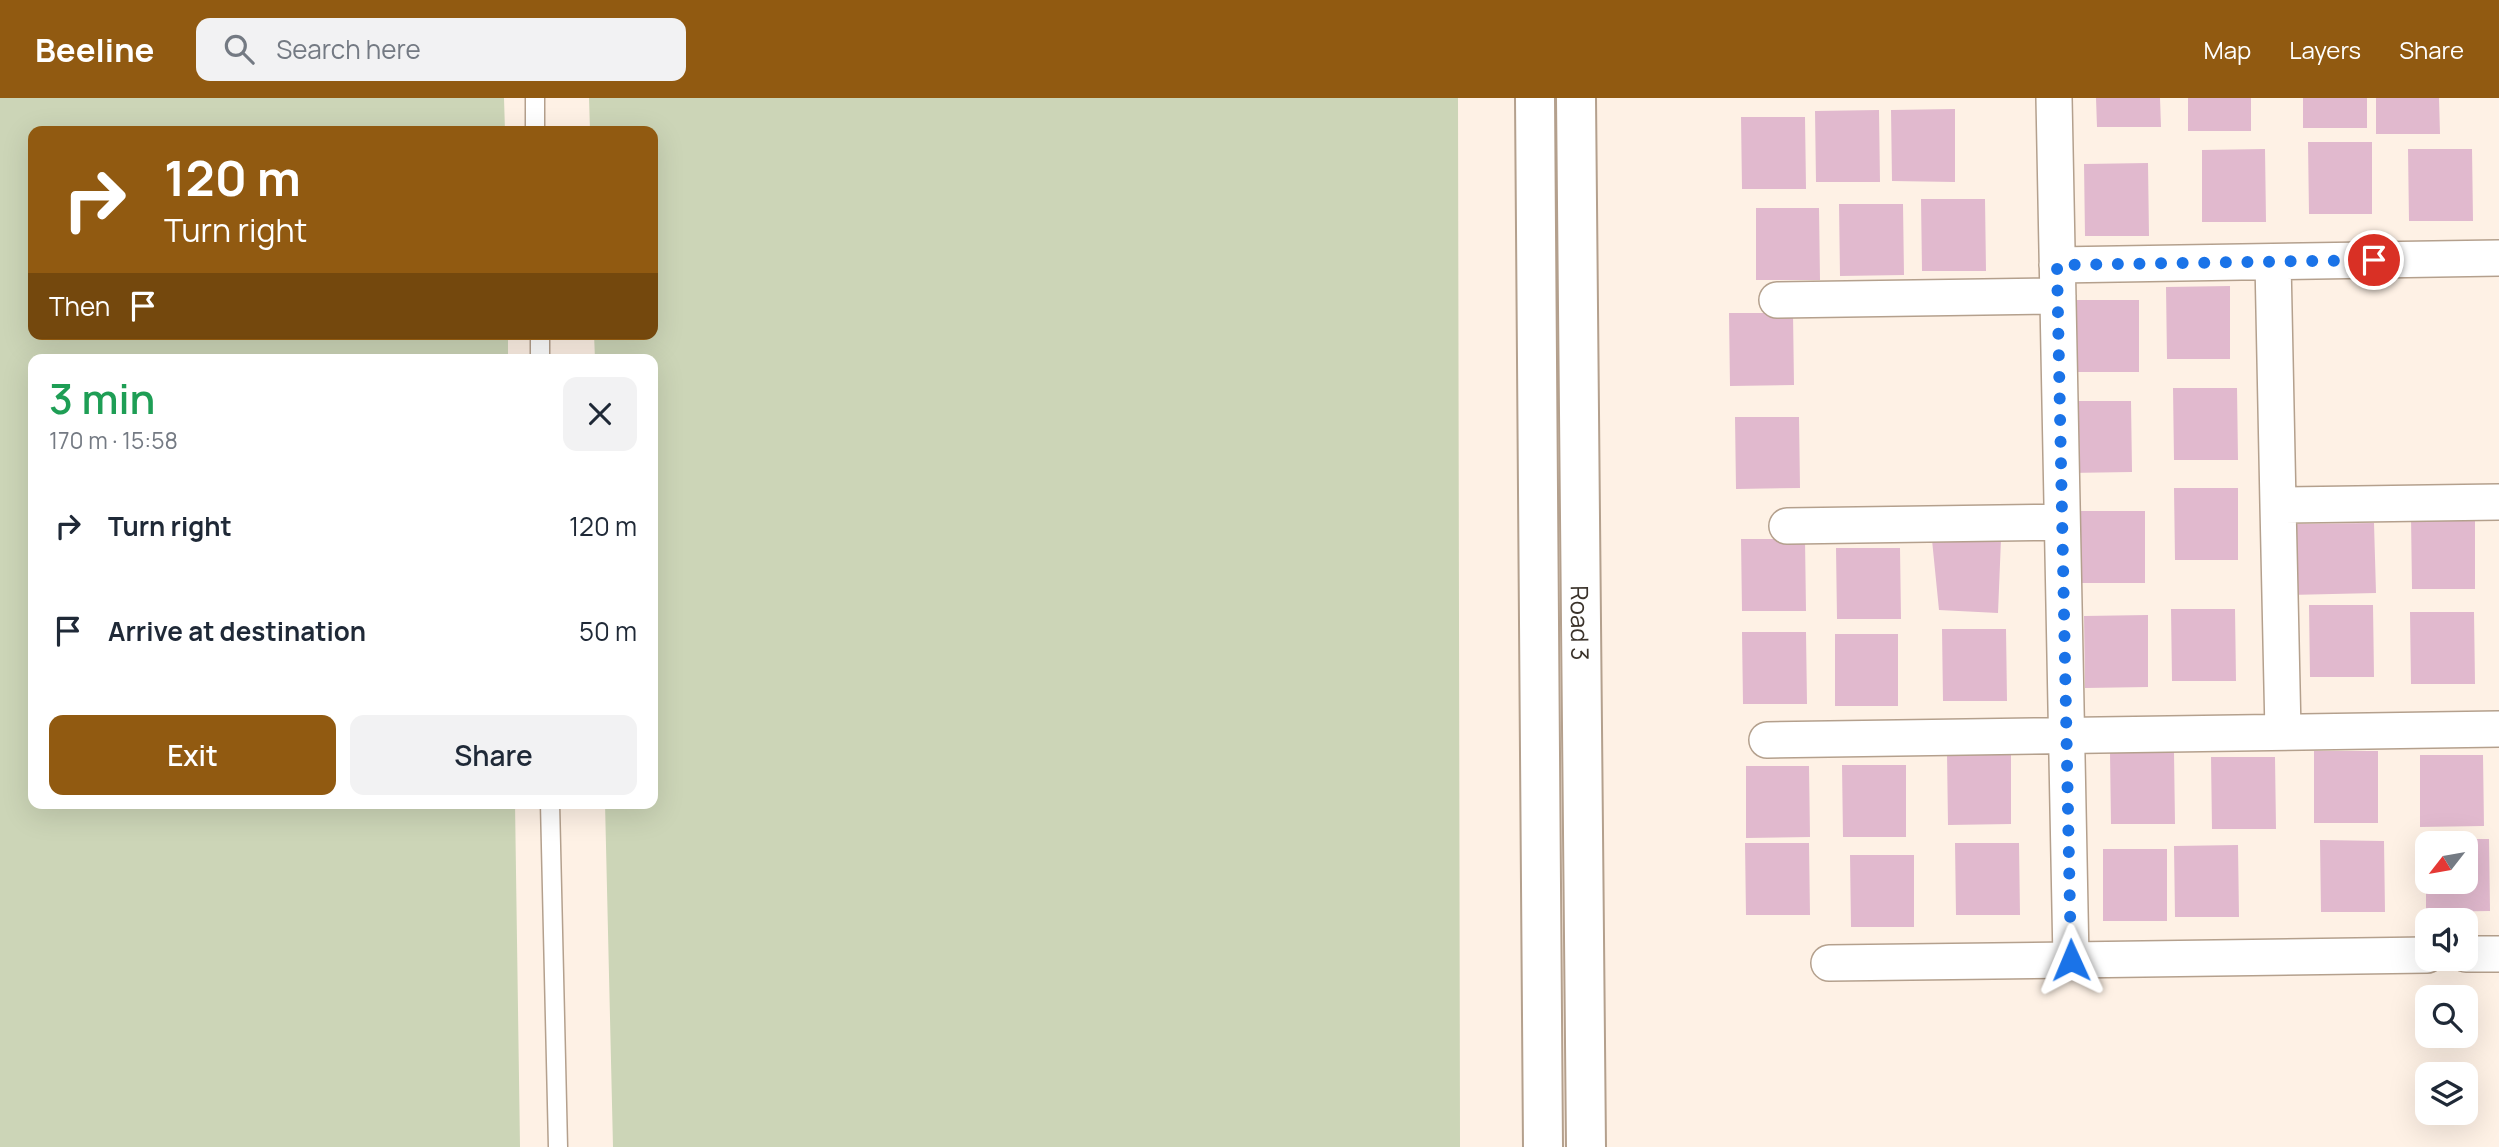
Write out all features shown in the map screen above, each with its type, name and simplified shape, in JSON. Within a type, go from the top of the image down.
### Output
[{"type":"street","name":"Road 3","points":[[1535,98],[1543,1147]]},
{"type":"street","name":"Road 3","points":[[1576,98],[1586,1147]]},
{"type":"street","points":[[2054,98],[2071,960]]},
{"type":"street","points":[[1777,300],[2057,281],[2273,261],[2499,258]]},
{"type":"street","points":[[2273,261],[2283,732]]},
{"type":"street","points":[[2278,505],[2499,502]]},
{"type":"street","points":[[1787,526],[2062,522]]},
{"type":"street","points":[[1767,740],[2499,729]]},
{"type":"street","points":[[2478,954],[2499,954]]},
{"type":"street","points":[[1829,963],[2415,955]]},
{"type":"lane","points":[[535,98],[535,126]]},
{"type":"lane","points":[[550,809],[558,1147]]},
{"type":"green space","points":[[0,98],[504,98],[505,126],[28,126],[28,340],[508,340],[508,354],[28,354],[28,809],[515,809],[520,1147],[0,1147]]},
{"type":"green space","points":[[589,98],[1458,98],[1460,1147],[613,1147],[605,809],[658,809],[658,354],[595,354],[594,340],[658,340],[658,126],[590,126]]},
{"type":"building","points":[[2096,98],[2160,98],[2161,127],[2097,127]]},
{"type":"building","points":[[2188,98],[2251,98],[2251,131],[2188,131]]},
{"type":"building","points":[[2303,98],[2367,98],[2367,128],[2303,128]]},
{"type":"building","points":[[2376,98],[2439,98],[2440,134],[2376,134]]},
{"type":"building","points":[[1955,109],[1955,182],[1892,181],[1891,110]]},
{"type":"building","points":[[1879,110],[1880,182],[1816,182],[1815,111]]},
{"type":"building","points":[[1741,117],[1805,117],[1806,189],[1742,189]]},
{"type":"building","points":[[2308,142],[2372,142],[2372,214],[2309,214]]},
{"type":"building","points":[[2265,149],[2266,222],[2202,222],[2202,150]]},
{"type":"building","points":[[2408,149],[2472,149],[2473,221],[2409,221]]},
{"type":"building","points":[[2148,163],[2149,236],[2085,236],[2084,164]]},
{"type":"building","points":[[1921,199],[1985,199],[1986,271],[1922,271]]},
{"type":"building","points":[[1839,204],[1903,204],[1904,275],[1840,276]]},
{"type":"building","points":[[1756,208],[1819,208],[1820,280],[1756,280]]},
{"type":"building","points":[[2230,286],[2230,359],[2167,359],[2166,287]]},
{"type":"building","points":[[2075,300],[2139,300],[2139,372],[2075,372]]},
{"type":"building","points":[[1729,313],[1793,313],[1794,385],[1730,386]]},
{"type":"building","points":[[2173,388],[2237,388],[2238,460],[2174,460]]},
{"type":"building","points":[[2067,401],[2131,401],[2132,472],[2068,473]]},
{"type":"building","points":[[1735,417],[1799,417],[1800,488],[1736,489]]},
{"type":"building","points":[[2174,488],[2238,488],[2238,560],[2175,560]]},
{"type":"building","points":[[2081,511],[2145,511],[2145,583],[2081,583]]},
{"type":"building","points":[[2411,517],[2475,517],[2475,589],[2412,589]]},
{"type":"building","points":[[2374,523],[2376,593],[2289,595],[2288,524]]},
{"type":"building","points":[[1741,539],[1805,539],[1806,611],[1742,611]]},
{"type":"building","points":[[2001,539],[1998,613],[1939,610],[1932,540]]},
{"type":"building","points":[[1836,548],[1900,548],[1901,619],[1837,619]]},
{"type":"building","points":[[2309,605],[2373,605],[2374,677],[2310,677]]},
{"type":"building","points":[[2171,609],[2235,609],[2236,681],[2172,681]]},
{"type":"building","points":[[2410,612],[2474,612],[2475,684],[2411,684]]},
{"type":"building","points":[[2148,615],[2148,687],[2085,688],[2084,616]]},
{"type":"building","points":[[1942,629],[2006,629],[2007,701],[1943,701]]},
{"type":"building","points":[[1742,632],[1806,632],[1807,704],[1743,704]]},
{"type":"building","points":[[1835,634],[1898,634],[1898,706],[1835,706]]},
{"type":"building","points":[[2314,751],[2378,751],[2378,823],[2314,823]]},
{"type":"building","points":[[2110,752],[2174,752],[2175,824],[2111,824]]},
{"type":"building","points":[[1947,753],[2011,753],[2011,824],[1948,825]]},
{"type":"building","points":[[2420,755],[2483,755],[2484,826],[2420,827]]},
{"type":"building","points":[[2211,757],[2275,757],[2276,829],[2212,829]]},
{"type":"building","points":[[1842,765],[1906,765],[1906,837],[1843,837]]},
{"type":"building","points":[[1746,766],[1809,766],[1810,837],[1746,838]]},
{"type":"building","points":[[2478,839],[2489,839],[2490,911],[2478,911],[2478,908],[2426,908],[2426,894],[2478,894]]},
{"type":"building","points":[[2320,840],[2384,841],[2385,912],[2321,912]]},
{"type":"building","points":[[1745,843],[1809,843],[1810,915],[1746,915]]},
{"type":"building","points":[[1955,843],[2019,843],[2020,915],[1956,915]]},
{"type":"building","points":[[2238,845],[2239,917],[2175,917],[2174,846]]},
{"type":"building","points":[[2103,849],[2167,849],[2167,921],[2103,921]]},
{"type":"building","points":[[1850,855],[1914,855],[1914,927],[1851,927]]},
{"type":"route","points":[[2071,960],[2057,265],[2374,260]]}]
